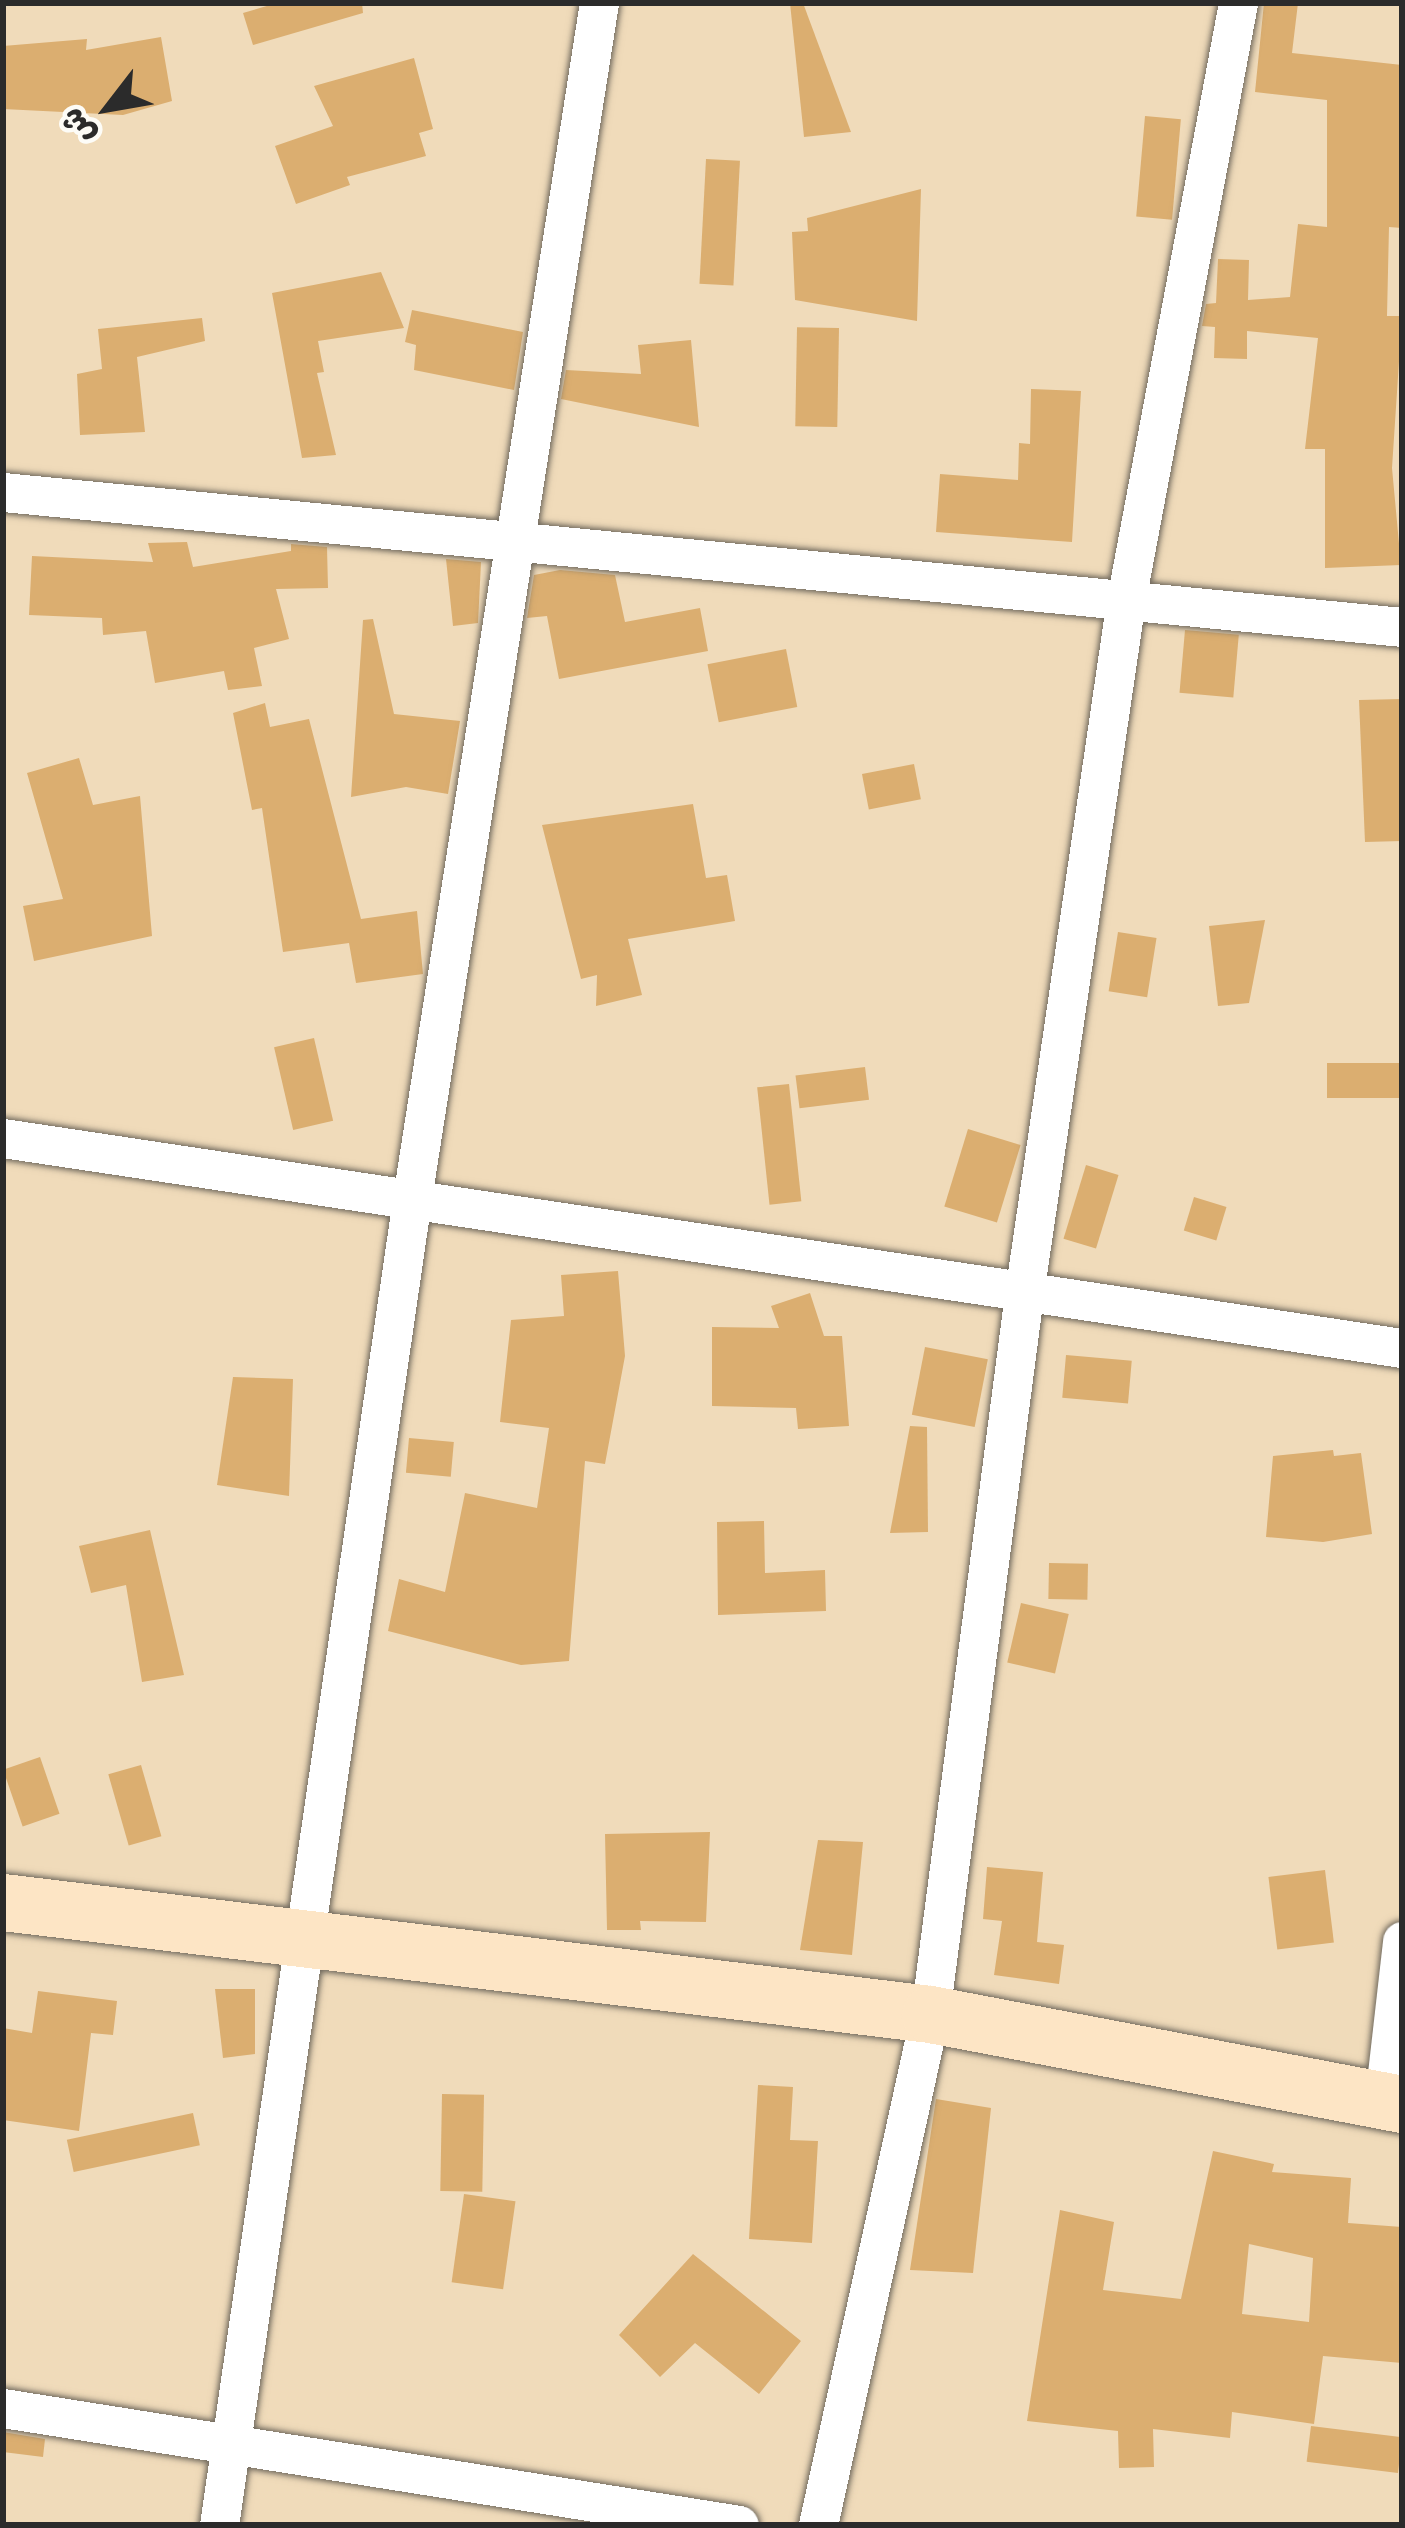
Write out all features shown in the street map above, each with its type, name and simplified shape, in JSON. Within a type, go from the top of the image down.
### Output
[{"type":"street","points":[[219,2525],[308,1941],[412,1198],[599,3]]},
{"type":"street","points":[[818,2525],[930,2014],[1025,1287],[1126,600],[1238,3]]},
{"type":"street","points":[[3,492],[1402,627]]},
{"type":"street","points":[[3,1138],[1025,1287],[1402,1348]]},
{"type":"street","points":[[3,1903],[930,2014],[1393,2102],[1402,1941]]},
{"type":"street","points":[[3,2408],[739,2525]]},
{"type":"building","points":[[277,3],[362,3],[363,13],[253,45],[243,13]]},
{"type":"building","points":[[790,3],[803,3],[851,132],[804,137]]},
{"type":"building","points":[[1264,3],[1298,3],[1292,53],[1402,65],[1402,228],[1389,227],[1387,316],[1402,316],[1392,468],[1401,565],[1325,568],[1325,449],[1305,449],[1318,338],[1247,331],[1247,359],[1214,358],[1215,327],[1202,326],[1206,304],[1216,303],[1218,259],[1249,260],[1248,300],[1290,297],[1298,224],[1327,227],[1327,100],[1255,92]]},
{"type":"building","points":[[161,37],[172,101],[123,115],[3,109],[3,46],[87,39],[86,50]]},
{"type":"building","points":[[414,58],[433,129],[419,133],[426,156],[347,177],[350,185],[296,204],[275,146],[333,126],[314,86]]},
{"type":"building","points":[[1145,116],[1181,119],[1172,220],[1136,217]]},
{"type":"building","points":[[706,159],[740,161],[733,286],[699,284]]},
{"type":"building","points":[[921,189],[917,321],[795,300],[792,232],[808,231],[807,218]]},
{"type":"building","points":[[381,272],[404,328],[318,341],[324,372],[317,373],[336,455],[302,458],[272,293]]},
{"type":"building","points":[[412,310],[523,332],[514,390],[414,370],[416,345],[405,342]]},
{"type":"building","points":[[202,318],[205,341],[137,357],[145,432],[80,435],[77,374],[102,369],[98,329]]},
{"type":"building","points":[[797,327],[839,328],[837,427],[795,426]]},
{"type":"building","points":[[691,340],[699,427],[561,399],[566,370],[641,374],[638,345]]},
{"type":"building","points":[[1031,389],[1081,391],[1072,542],[936,532],[940,474],[1018,480],[1019,443],[1030,444]]},
{"type":"building","points":[[187,542],[193,567],[291,551],[291,544],[327,547],[328,588],[276,589],[289,639],[254,648],[262,686],[228,690],[224,671],[155,683],[146,631],[103,635],[102,618],[29,615],[32,556],[153,562],[148,543]]},
{"type":"building","points":[[446,559],[481,562],[478,623],[453,626]]},
{"type":"building","points":[[560,570],[615,575],[625,622],[700,608],[708,651],[559,679],[547,616],[527,618],[534,575]]},
{"type":"building","points":[[373,619],[394,714],[460,721],[448,794],[406,787],[351,797],[363,620]]},
{"type":"building","points":[[1185,630],[1239,635],[1233,697],[1180,693]]},
{"type":"building","points":[[786,649],[797,707],[719,722],[707,664]]},
{"type":"building","points":[[1402,699],[1402,841],[1365,842],[1359,700]]},
{"type":"building","points":[[265,703],[270,727],[309,719],[361,919],[417,911],[423,974],[356,983],[349,943],[283,952],[262,808],[252,810],[233,713]]},
{"type":"building","points":[[79,758],[93,805],[140,796],[152,936],[34,961],[23,906],[63,899],[27,773]]},
{"type":"building","points":[[914,764],[921,799],[869,809],[862,774]]},
{"type":"building","points":[[693,804],[706,878],[727,875],[735,921],[628,939],[642,995],[596,1006],[597,975],[581,979],[542,825]]},
{"type":"building","points":[[1265,920],[1249,1003],[1218,1006],[1209,926]]},
{"type":"building","points":[[1118,932],[1157,938],[1147,997],[1109,991]]},
{"type":"building","points":[[314,1038],[333,1121],[293,1130],[274,1047]]},
{"type":"building","points":[[1327,1063],[1402,1063],[1402,1098],[1327,1098]]},
{"type":"building","points":[[865,1067],[869,1100],[800,1108],[796,1076]]},
{"type":"building","points":[[789,1084],[801,1201],[770,1205],[757,1087]]},
{"type":"building","points":[[968,1129],[1021,1145],[997,1223],[944,1206]]},
{"type":"building","points":[[1086,1165],[1119,1175],[1096,1249],[1063,1239]]},
{"type":"building","points":[[1194,1197],[1227,1207],[1216,1240],[1184,1230]]},
{"type":"building","points":[[618,1271],[625,1356],[605,1464],[585,1461],[569,1661],[521,1665],[388,1631],[399,1579],[445,1592],[465,1493],[537,1508],[549,1428],[500,1422],[511,1320],[564,1316],[561,1275]]},
{"type":"building","points":[[810,1293],[824,1336],[842,1336],[849,1426],[798,1429],[796,1408],[712,1406],[712,1327],[779,1328],[771,1306]]},
{"type":"building","points":[[925,1347],[988,1359],[975,1427],[912,1415]]},
{"type":"building","points":[[1066,1355],[1132,1361],[1128,1404],[1062,1398]]},
{"type":"building","points":[[233,1377],[293,1379],[289,1496],[217,1485]]},
{"type":"building","points":[[910,1426],[927,1427],[928,1532],[890,1533]]},
{"type":"building","points":[[409,1438],[454,1442],[451,1477],[406,1473]]},
{"type":"building","points":[[1333,1450],[1334,1456],[1361,1453],[1372,1534],[1323,1542],[1266,1537],[1273,1456]]},
{"type":"building","points":[[764,1521],[765,1573],[825,1570],[826,1611],[718,1615],[717,1522]]},
{"type":"building","points":[[150,1530],[184,1675],[142,1682],[126,1585],[91,1593],[79,1546]]},
{"type":"building","points":[[1049,1563],[1088,1564],[1087,1600],[1048,1599]]},
{"type":"building","points":[[1021,1603],[1069,1614],[1055,1673],[1007,1662]]},
{"type":"building","points":[[40,1757],[60,1814],[23,1826],[3,1770]]},
{"type":"building","points":[[141,1765],[161,1836],[129,1846],[108,1774]]},
{"type":"building","points":[[710,1832],[706,1922],[640,1921],[641,1930],[607,1930],[605,1834]]},
{"type":"building","points":[[818,1840],[863,1842],[852,1955],[800,1950]]},
{"type":"building","points":[[987,1867],[1043,1872],[1037,1942],[1064,1945],[1059,1984],[994,1975],[1002,1921],[983,1919]]},
{"type":"building","points":[[1325,1870],[1334,1942],[1277,1949],[1268,1877]]},
{"type":"building","points":[[215,1989],[255,1989],[255,2054],[223,2058]]},
{"type":"building","points":[[38,1991],[117,2001],[113,2035],[91,2033],[79,2131],[3,2120],[3,2028],[32,2033]]},
{"type":"building","points":[[758,2085],[793,2087],[790,2140],[818,2141],[812,2243],[749,2239]]},
{"type":"building","points":[[442,2094],[484,2095],[482,2192],[440,2191]]},
{"type":"building","points":[[936,2099],[991,2108],[973,2273],[910,2270]]},
{"type":"building","points":[[193,2113],[200,2145],[74,2172],[67,2140]]},
{"type":"building","points":[[1213,2151],[1274,2164],[1272,2172],[1351,2178],[1348,2223],[1402,2227],[1402,2363],[1323,2356],[1314,2424],[1232,2412],[1230,2438],[1153,2429],[1154,2467],[1119,2468],[1118,2431],[1027,2421],[1060,2210],[1114,2222],[1103,2290],[1181,2299]],"holes":[[[1249,2244],[1313,2258],[1309,2322],[1242,2314]]]},
{"type":"building","points":[[464,2194],[515,2201],[503,2289],[452,2282]]},
{"type":"building","points":[[693,2254],[801,2341],[759,2394],[695,2343],[660,2377],[619,2335]]},
{"type":"building","points":[[1311,2426],[1402,2437],[1398,2473],[1307,2462]]},
{"type":"building","points":[[3,2432],[45,2439],[43,2457],[3,2452]]}]
